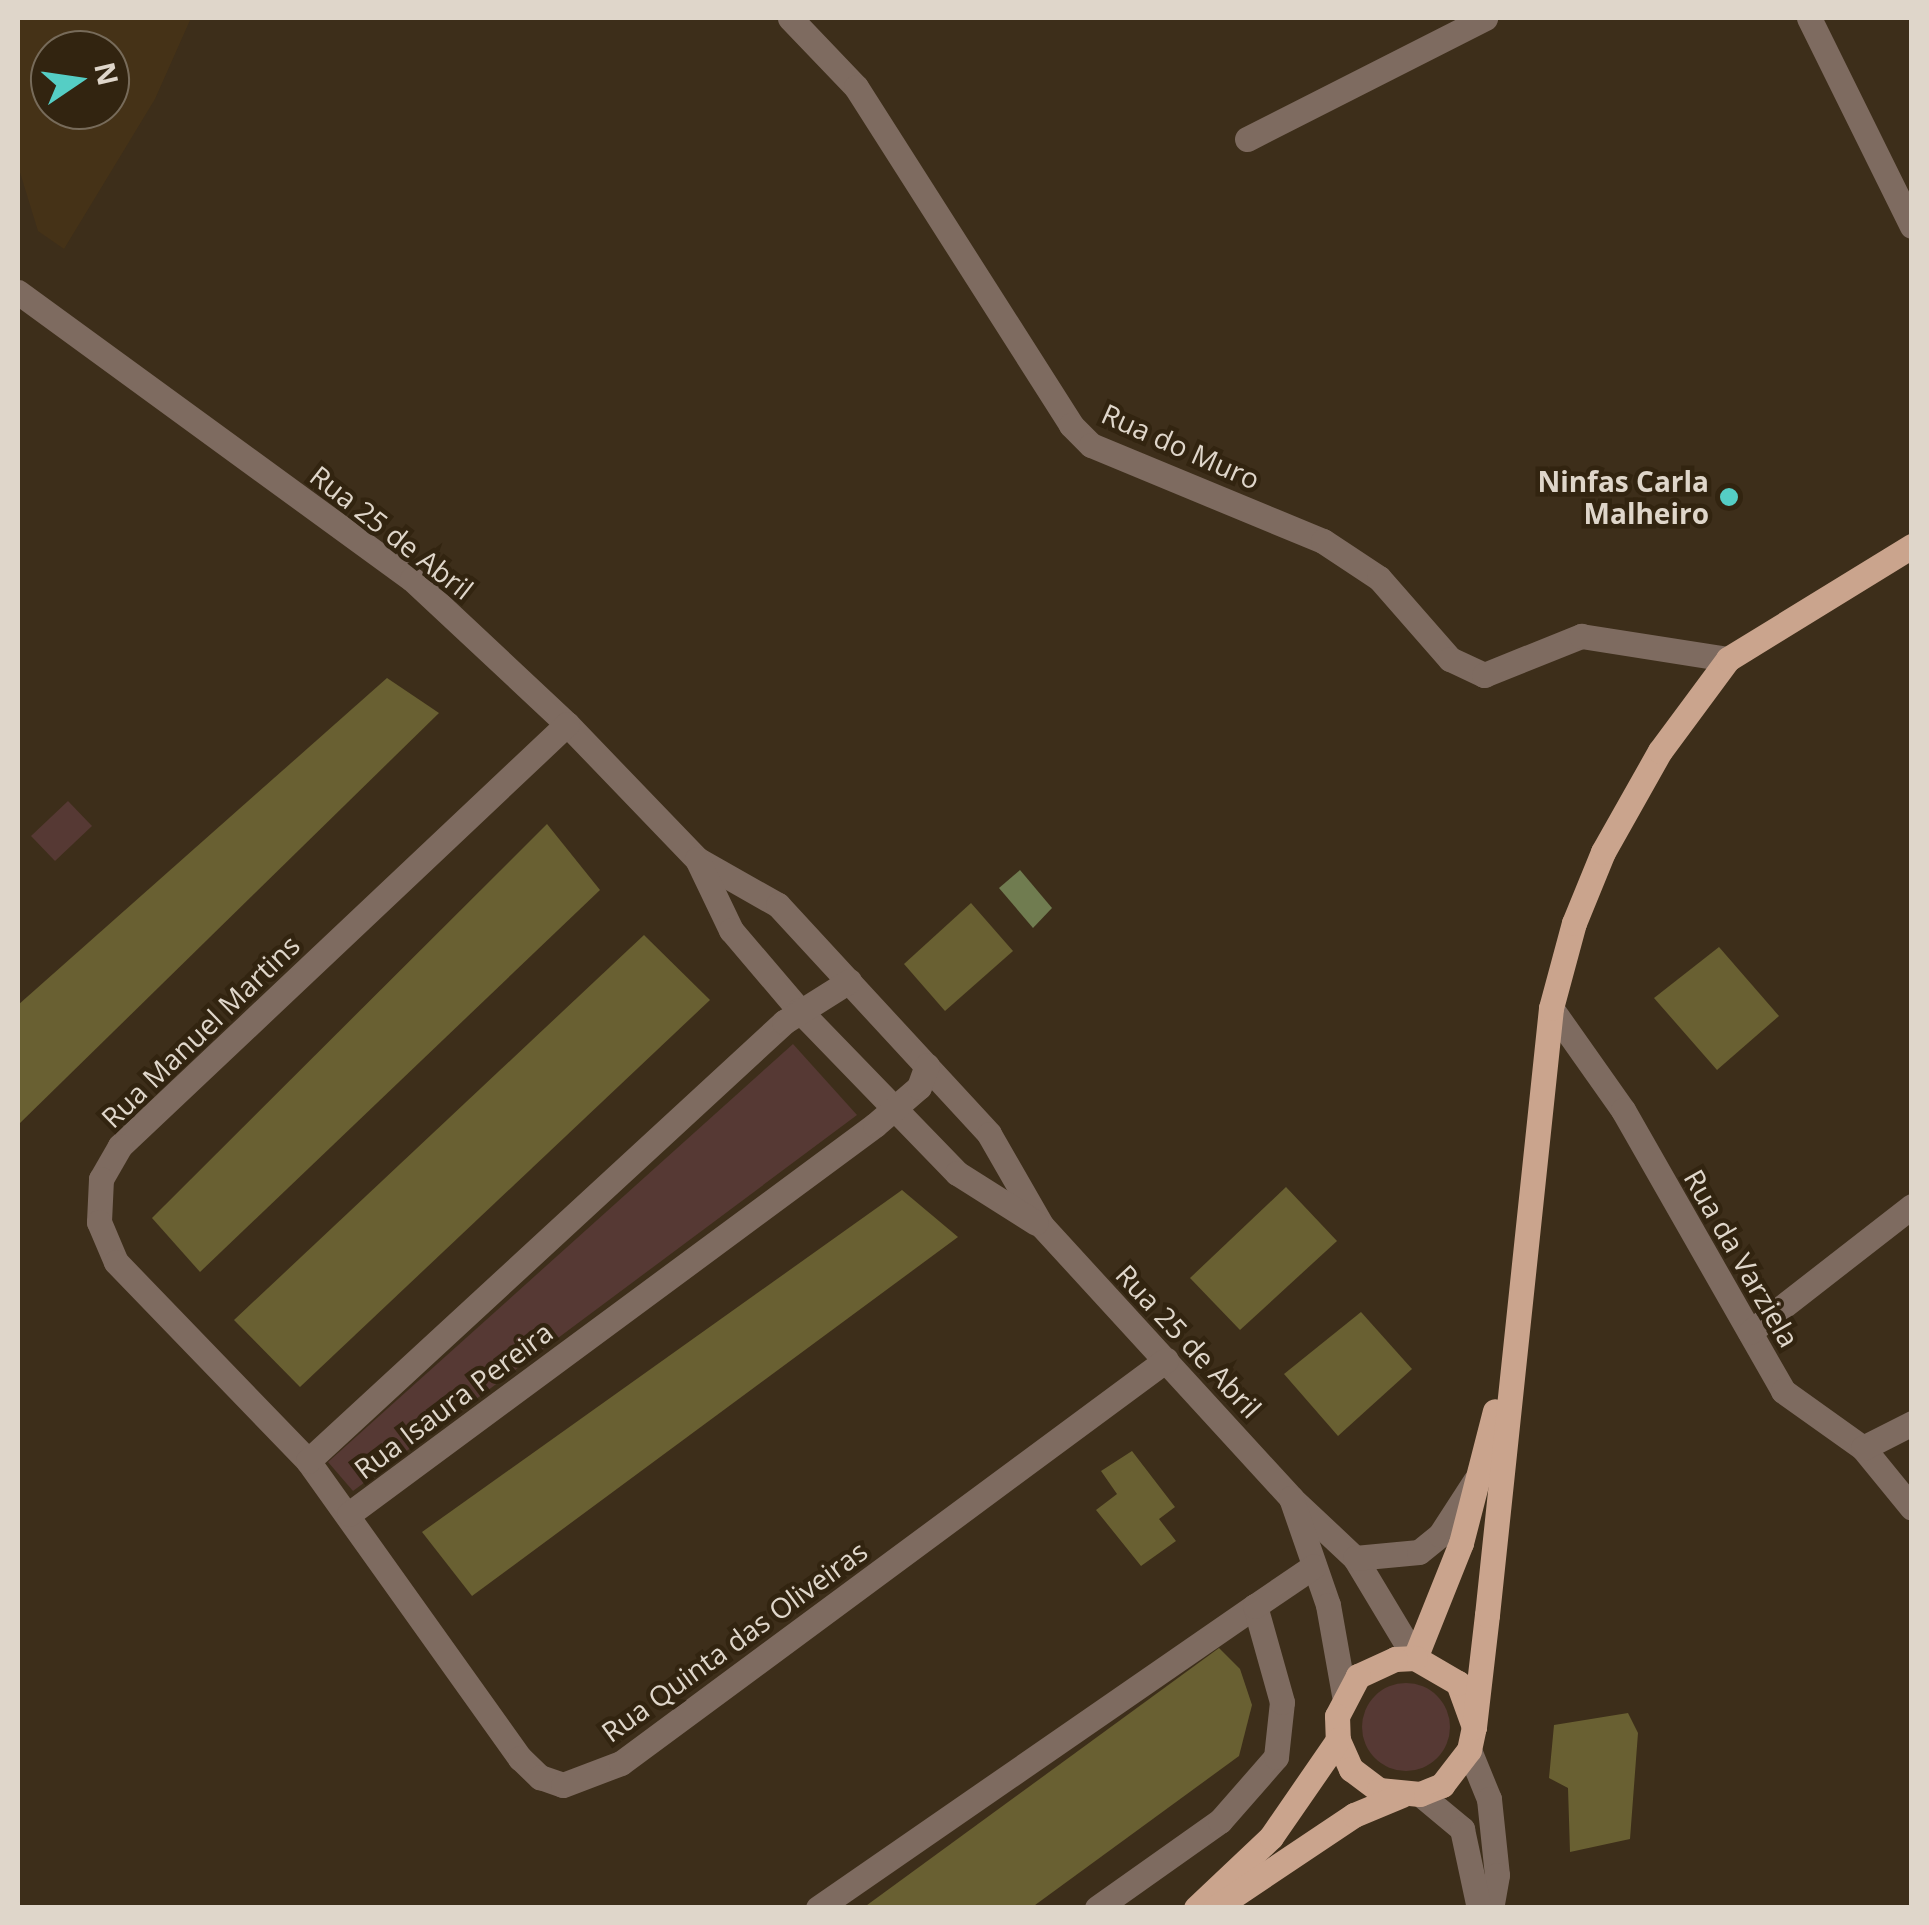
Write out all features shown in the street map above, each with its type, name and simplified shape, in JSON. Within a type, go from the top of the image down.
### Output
[{"type":"main road","points":[[1215,1908],[1354,1815],[1411,1795],[1458,1771],[1472,1739],[1510,1352],[1552,1008],[1603,852],[1660,751],[1728,660],[1912,546]]},
{"type":"main road","points":[[1415,1658],[1460,1542],[1510,1352]]},
{"type":"main road","points":[[1196,1908],[1271,1837],[1338,1740],[1344,1696],[1372,1666],[1415,1658],[1458,1683],[1472,1739]]},
{"type":"main road","points":[[1338,1740],[1351,1769],[1379,1790],[1411,1795]]},
{"type":"street","name":"Rua do Muro","points":[[790,18],[856,87],[1071,425],[1091,445],[1324,541],[1378,578],[1450,660],[1484,674],[1581,636],[1728,660]]},
{"type":"street","points":[[1246,139],[1485,18]]},
{"type":"street","points":[[1809,18],[1912,226]]},
{"type":"street","name":"Rua 25 de Abril","points":[[18,292],[412,578],[567,724],[696,858],[778,905],[989,1134],[1042,1226],[1291,1498],[1356,1558],[1415,1658]]},
{"type":"street","name":"Rua Manuel Martins","points":[[308,1460],[116,1262],[100,1222],[101,1178],[120,1146],[567,724]]},
{"type":"street","name":"Rua 25 de Abril","points":[[696,858],[730,930],[893,1110],[957,1173],[1042,1226]]},
{"type":"street","points":[[800,1010],[850,980]]},
{"type":"street","name":"Rua da Varziela","points":[[1552,1008],[1623,1110],[1783,1391],[1863,1448],[1912,1508]]},
{"type":"street","name":"Rua Isaura Pereira","points":[[800,1010],[308,1460],[349,1514],[893,1110]]},
{"type":"street","points":[[893,1110],[919,1087],[926,1065]]},
{"type":"street","points":[[1750,1332],[1912,1206]]},
{"type":"street","name":"Rua Quinta das Oliveiras","points":[[349,1514],[520,1758],[540,1777],[564,1785],[621,1763],[1166,1360]]},
{"type":"street","points":[[1863,1448],[1912,1424]]},
{"type":"street","points":[[1356,1558],[1419,1552],[1440,1535],[1478,1477]]},
{"type":"street","points":[[1291,1498],[1314,1566],[1344,1696]]},
{"type":"street","points":[[818,1908],[1314,1566]]},
{"type":"street","points":[[1097,1908],[1220,1820],[1276,1757],[1282,1702],[1255,1606]]},
{"type":"street","points":[[1472,1739],[1489,1799],[1497,1875],[1492,1908]]},
{"type":"street","points":[[1411,1795],[1462,1829],[1478,1908]]},
{"type":"shaded area","points":[[18,18],[191,18],[155,99],[64,249],[38,231],[18,166]]},
{"type":"shaded area","points":[[68,801],[92,826],[55,861],[31,836]]},
{"type":"shaded area","points":[[1020,870],[1052,908],[1033,928],[999,888]]},
{"type":"shaded area","points":[[793,1044],[857,1115],[353,1491],[328,1462]]},
{"type":"shaded area","points":[[1406,1683],[1423,1686],[1437,1696],[1447,1710],[1447,1744],[1437,1758],[1423,1768],[1406,1771],[1389,1768],[1375,1758],[1365,1744],[1362,1727],[1365,1710],[1375,1696],[1389,1686]]},
{"type":"building","points":[[387,678],[439,713],[18,1125],[18,1005]]},
{"type":"building","points":[[547,824],[600,890],[200,1272],[152,1218]]},
{"type":"building","points":[[971,903],[1013,951],[945,1011],[904,964]]},
{"type":"building","points":[[644,935],[710,1000],[300,1387],[234,1320]]},
{"type":"building","points":[[1719,947],[1779,1016],[1717,1070],[1654,998]]},
{"type":"building","points":[[1286,1187],[1337,1241],[1240,1330],[1190,1278]]},
{"type":"building","points":[[902,1190],[958,1237],[472,1596],[422,1532]]},
{"type":"building","points":[[1361,1312],[1412,1369],[1338,1436],[1284,1374]]},
{"type":"building","points":[[1132,1451],[1175,1507],[1159,1519],[1176,1541],[1141,1566],[1096,1510],[1117,1494],[1101,1471]]},
{"type":"building","points":[[1219,1648],[1240,1669],[1252,1705],[1239,1756],[1031,1908],[863,1908]]},
{"type":"building","points":[[1628,1713],[1638,1733],[1630,1839],[1570,1852],[1568,1788],[1549,1778],[1554,1725]]},
{"type":"place","name":"Ninfas Carla Malheiro","points":[[1729,497]]}]
